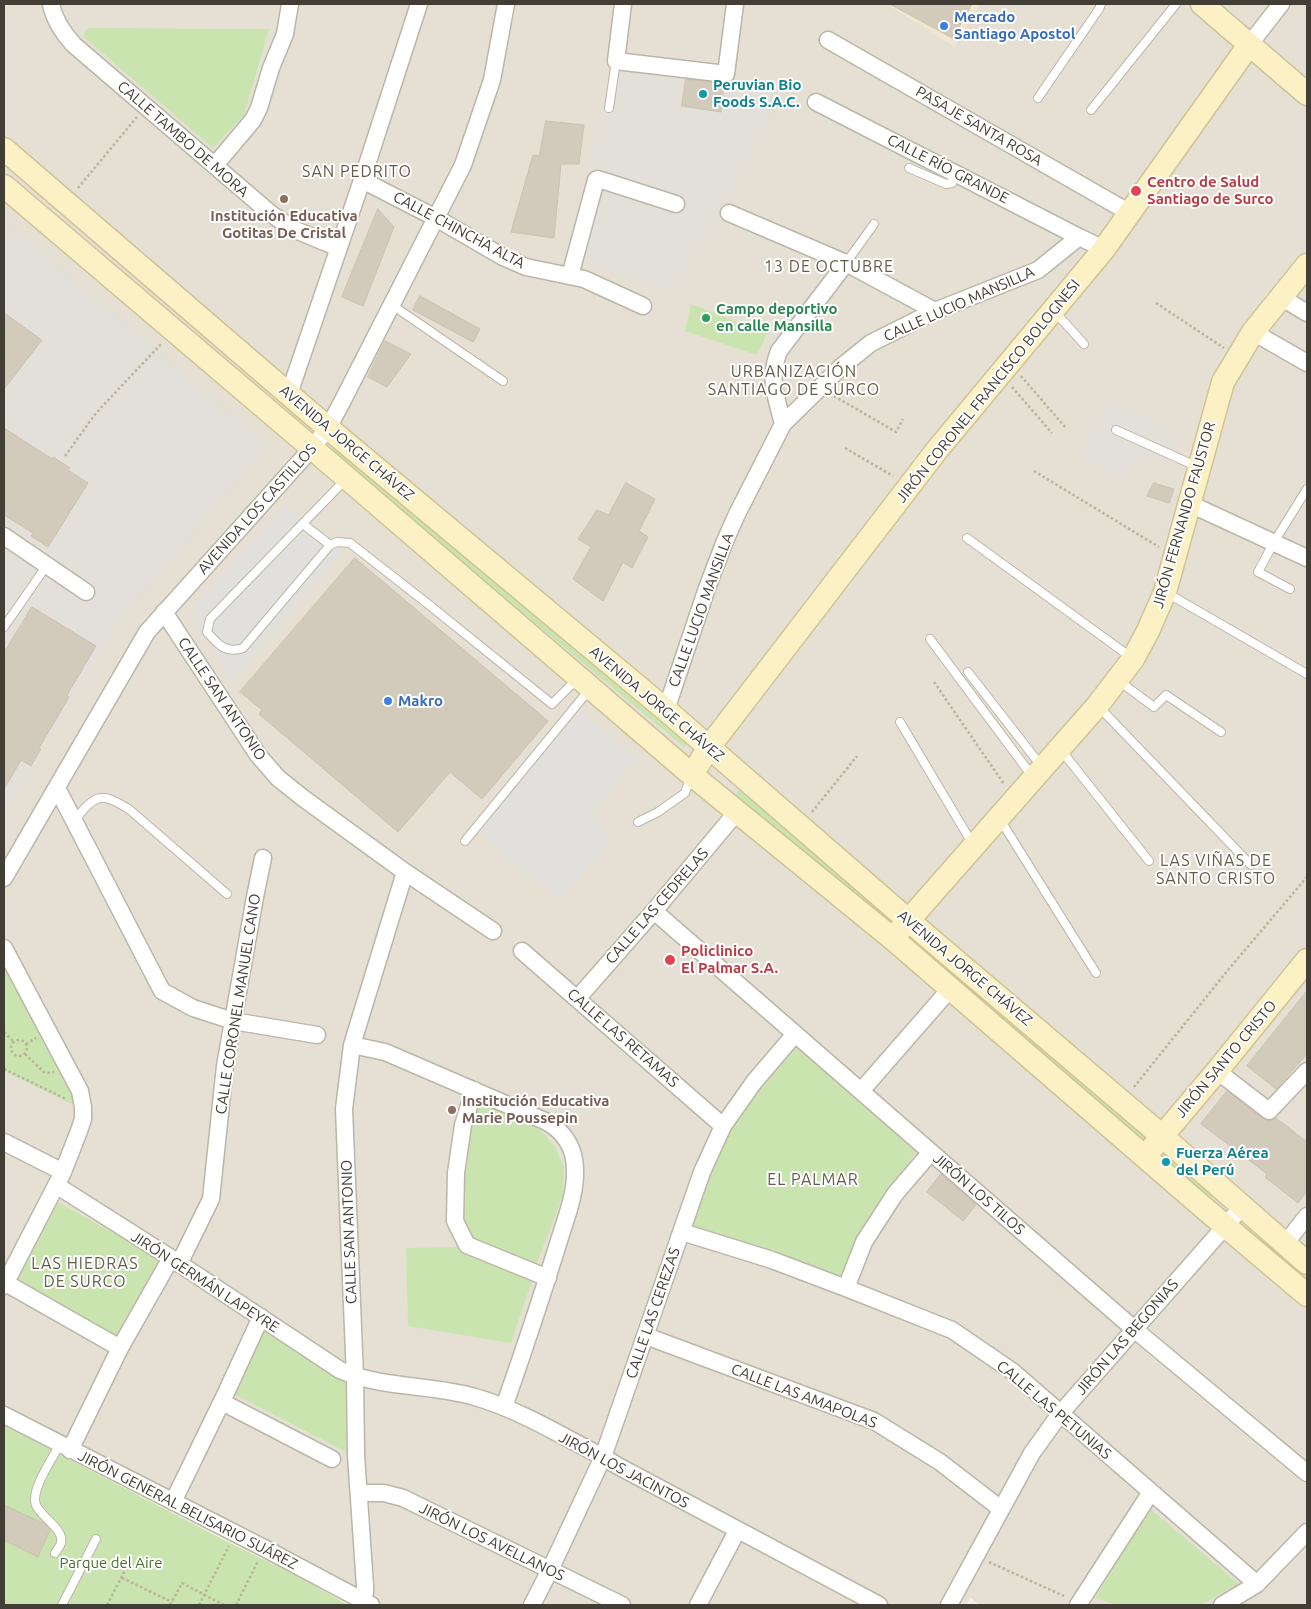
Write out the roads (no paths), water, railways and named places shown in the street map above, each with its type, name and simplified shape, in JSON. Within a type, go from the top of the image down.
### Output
[{"type":"main road","points":[[1202,4],[1307,94]]},
{"type":"main road","name":"JIRÓN CORONEL FRANCISCO BOLOGNESI","points":[[692,775],[708,747],[910,486],[1104,249],[1249,45]]},
{"type":"main road","name":"AVENIDA JORGE CHÁVEZ","points":[[4,150],[328,428],[666,710],[1307,1262]]},
{"type":"main road","name":"AVENIDA JORGE CHÁVEZ","points":[[4,186],[736,813],[892,939],[1224,1226],[1307,1295]]},
{"type":"main road","name":"JIRÓN FERNANDO FAUSTOR","points":[[892,939],[1097,706],[1133,659],[1165,592],[1223,382],[1253,332],[1307,266]]},
{"type":"main road","name":"JIRÓN SANTO CRISTO","points":[[1145,1157],[1307,960]]},
{"type":"street","name":"CALLE TAMBO DE MORA","points":[[51,4],[55,18],[65,35],[74,45],[281,222],[339,248]]},
{"type":"street","points":[[215,166],[253,120],[259,108],[271,68],[285,34],[290,4]]},
{"type":"street","points":[[288,394],[362,180],[419,4]]},
{"type":"street","name":"AVENIDA LOS CASTILLOS","points":[[4,878],[147,632],[328,428],[463,165],[492,80],[506,4]]},
{"type":"street","points":[[623,4],[616,61],[726,74],[735,4]]},
{"type":"street","name":"JIRÓN CORONEL FRANCISCO BOLOGNESI","points":[[1249,45],[1281,4]]},
{"type":"street","name":"PASAJE SANTA ROSA","points":[[828,40],[1130,213]]},
{"type":"street","name":"CALLE RÍO GRANDE","points":[[816,102],[1079,237]]},
{"type":"street","points":[[570,276],[596,180],[601,179],[676,204]]},
{"type":"street","name":"CALLE CHINCHA ALTA","points":[[362,180],[436,218],[502,257],[526,267],[584,280],[642,306]]},
{"type":"street","points":[[729,213],[846,263],[934,312]]},
{"type":"street","points":[[1079,237],[1104,249]]},
{"type":"street","name":"CALLE LUCIO MANSILLA","points":[[666,710],[707,588],[725,541],[782,424],[841,367],[872,343],[934,312],[1043,267],[1079,237]]},
{"type":"street","points":[[782,424],[773,380],[774,364],[780,351],[846,263]]},
{"type":"street","points":[[1282,298],[1307,313]]},
{"type":"street","points":[[1253,332],[1307,363]]},
{"type":"street","points":[[1190,504],[1307,558]]},
{"type":"street","points":[[4,536],[86,592]]},
{"type":"street","name":"CALLE SAN ANTONIO","points":[[164,612],[258,755],[273,772],[303,798],[405,872],[493,931]]},
{"type":"street","points":[[57,788],[162,991],[193,1008],[233,1021],[317,1035]]},
{"type":"street","name":"CALLE LAS CEDRELAS","points":[[577,998],[654,911],[736,813]]},
{"type":"street","name":"CALLE CORONEL MANUEL CANO","points":[[65,1447],[120,1348],[175,1261],[211,1198],[225,1066],[263,858]]},
{"type":"street","name":"CALLE SAN ANTONIO","points":[[367,1602],[358,1493],[344,1109],[352,1045],[405,872]]},
{"type":"street","name":"JIRÓN LOS TILOS","points":[[654,911],[1134,1329],[1307,1473]]},
{"type":"street","points":[[4,948],[80,1092],[83,1107],[79,1131],[60,1178],[4,1283],[120,1348]]},
{"type":"street","name":"CALLE LAS RETAMAS","points":[[522,951],[723,1126]]},
{"type":"street","points":[[862,1091],[950,989]]},
{"type":"street","name":"CALLE LAS CEREZAS","points":[[532,1605],[603,1457],[702,1172],[723,1126],[754,1082],[795,1034]]},
{"type":"street","points":[[352,1045],[385,1052],[552,1125],[559,1130],[569,1144],[574,1161],[574,1182],[571,1200],[548,1278],[504,1407]]},
{"type":"street","points":[[1217,1071],[1269,1111],[1307,1071]]},
{"type":"street","points":[[474,1090],[462,1125],[456,1173],[455,1221],[467,1245],[548,1278]]},
{"type":"street","name":"JIRÓN GERMÁN LAPEYRE","points":[[4,1142],[60,1178],[175,1261],[340,1370],[355,1377]]},
{"type":"street","points":[[846,1288],[864,1242],[895,1194],[932,1152]]},
{"type":"street","name":"JIRÓN LAS BEGONIAS","points":[[949,1605],[1032,1453],[1060,1414],[1242,1207]]},
{"type":"street","points":[[1286,1244],[1307,1216]]},
{"type":"street","name":"CALLE LAS PETUNIAS","points":[[682,1232],[772,1260],[952,1330],[1012,1371],[1257,1584]]},
{"type":"street","points":[[173,1502],[261,1317]]},
{"type":"street","name":"CALLE LAS AMAPOLAS","points":[[646,1336],[874,1421],[940,1462],[1001,1509]]},
{"type":"street","name":"JIRÓN LOS JACINTOS","points":[[355,1377],[371,1381],[446,1390],[504,1407],[603,1457],[737,1531],[879,1605]]},
{"type":"street","points":[[222,1402],[332,1459]]},
{"type":"street","name":"JIRÓN GENERAL BELISARIO SUÁREZ","points":[[4,1415],[367,1602]]},
{"type":"street","points":[[1081,1605],[1151,1492]]},
{"type":"street","name":"JIRÓN LOS AVELLANOS","points":[[358,1493],[384,1493],[403,1498],[622,1605]]},
{"type":"street","points":[[698,1605],[737,1531]]},
{"type":"street","points":[[1222,1605],[1257,1584],[1307,1532]]},
{"type":"lane","points":[[1038,98],[1101,4]]},
{"type":"lane","points":[[1091,110],[1176,4]]},
{"type":"lane","points":[[609,108],[616,61]]},
{"type":"lane","points":[[909,168],[946,184],[952,183],[957,174]]},
{"type":"lane","points":[[846,263],[874,224]]},
{"type":"lane","points":[[392,305],[503,381]]},
{"type":"lane","points":[[1054,310],[1084,344]]},
{"type":"lane","points":[[1116,430],[1184,462],[1200,467]]},
{"type":"lane","points":[[347,478],[210,619],[207,632],[221,647],[237,650],[243,648],[330,545],[337,542],[350,543],[552,704],[584,683]]},
{"type":"lane","points":[[1290,589],[1258,572],[1307,489]]},
{"type":"lane","points":[[303,524],[330,545]]},
{"type":"lane","points":[[967,538],[1133,659]]},
{"type":"lane","points":[[4,627],[47,565]]},
{"type":"lane","points":[[1165,592],[1307,674]]},
{"type":"lane","points":[[930,640],[1038,773]]},
{"type":"lane","points":[[968,672],[1038,773]]},
{"type":"lane","points":[[1117,680],[1154,707],[1166,695],[1221,732]]},
{"type":"lane","points":[[465,841],[584,683]]},
{"type":"lane","points":[[1097,706],[1251,865]]},
{"type":"lane","points":[[900,722],[974,846]]},
{"type":"lane","points":[[1060,748],[1149,861]]},
{"type":"lane","points":[[638,822],[658,812],[685,793],[692,775]]},
{"type":"lane","points":[[74,821],[92,801],[103,797],[113,799],[130,810],[227,894]]},
{"type":"lane","points":[[999,817],[1096,974]]},
{"type":"lane","points":[[55,1553],[61,1542],[60,1537],[55,1528],[36,1506],[35,1499],[38,1485],[65,1447]]},
{"type":"lane","points":[[62,1605],[96,1539]]},
{"type":"place","name":"Mercado Santiago Apostol","points":[[944,26]]},
{"type":"place","name":"Peruvian Bio Foods S.A.C.","points":[[703,94]]},
{"type":"place","name":"Centro de Salud Santiago de Surco","points":[[1136,191]]},
{"type":"place","name":"Institución Educativa Gotitas De Cristal","points":[[284,199]]},
{"type":"place","name":"Campo deportivo en calle Mansilla","points":[[706,318]]},
{"type":"place","name":"Makro","points":[[388,701]]},
{"type":"place","name":"Policlinico El Palmar S.A.","points":[[670,960]]},
{"type":"place","name":"Institución Educativa Marie Poussepin","points":[[452,1110]]},
{"type":"place","name":"Fuerza Aérea del Perú","points":[[1166,1162]]},
{"type":"district","name":"SAN PEDRITO","points":[[357,172]]},
{"type":"district","name":"13 DE OCTUBRE","points":[[829,267]]},
{"type":"district","name":"URBANIZACIÓN SANTIAGO DE SURCO","points":[[794,381]]},
{"type":"district","name":"LAS VIÑAS DE SANTO CRISTO","points":[[1216,870]]},
{"type":"district","name":"EL PALMAR","points":[[813,1180]]},
{"type":"district","name":"LAS HIEDRAS DE SURCO","points":[[85,1273]]},
{"type":"park label","name":"Parque del Aire","points":[[111,1563]]}]
